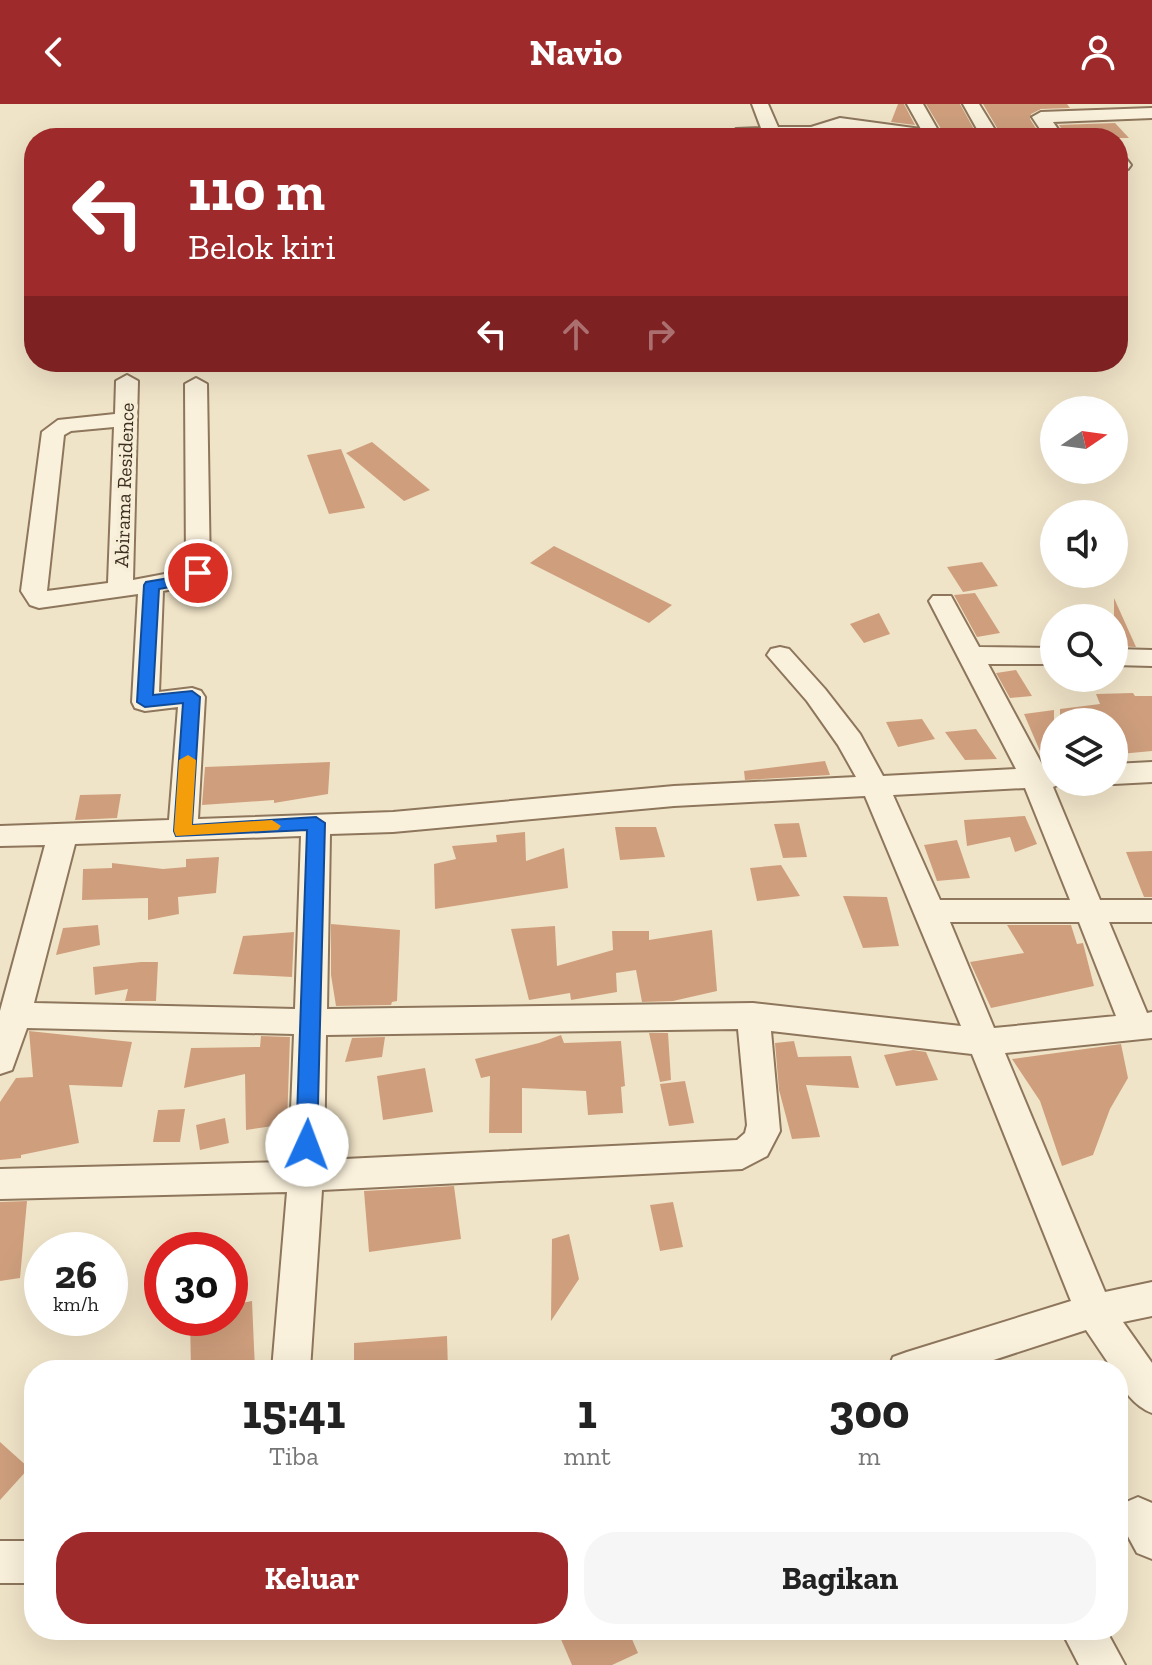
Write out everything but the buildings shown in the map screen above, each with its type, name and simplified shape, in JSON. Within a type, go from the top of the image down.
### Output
[{"type":"street","points":[[760,104],[770,128]]},
{"type":"street","points":[[862,104],[873,127]]},
{"type":"street","points":[[915,104],[932,128]]},
{"type":"street","points":[[971,104],[985,128]]},
{"type":"street","points":[[1036,110],[1087,116],[1152,113]]},
{"type":"street","points":[[1036,110],[1048,128]]},
{"type":"street","points":[[1087,116],[1096,128]]},
{"type":"street","points":[[816,128],[840,123],[880,128]]},
{"type":"street","name":"Abirama Residence","points":[[120,590],[127,381]]},
{"type":"street","name":"Abirama Residence","points":[[114,420],[66,425],[53,432],[34,591],[39,600],[185,580],[198,573],[196,384]]},
{"type":"street","name":"Abirama Residence","points":[[151,585],[145,702],[192,697],[183,831]]},
{"type":"street","points":[[942,601],[969,655],[1040,770]]},
{"type":"street","points":[[780,655],[816,695],[850,741],[875,786],[930,911],[1094,1311],[1128,1360]]},
{"type":"street","points":[[969,655],[1040,656]]},
{"type":"street","points":[[1128,657],[1152,658]]},
{"type":"street","points":[[1128,773],[1152,772]]},
{"type":"street","points":[[0,836],[393,822],[674,796],[1040,777]]},
{"type":"street","points":[[15,1015],[311,1022],[753,1016],[984,1042],[1144,1026],[1089,911],[1050,796]]},
{"type":"street","points":[[292,1360],[306,1175],[316,823]]},
{"type":"street","points":[[0,1061],[63,834]]},
{"type":"street","points":[[930,911],[1152,911]]},
{"type":"street","points":[[0,1184],[306,1175],[742,1154],[755,1148],[762,1138],[764,1125],[753,1016]]},
{"type":"street","points":[[939,1360],[1094,1311],[1152,1299]]},
{"type":"street","points":[[1128,1360],[1152,1395]]},
{"type":"street","points":[[0,1562],[24,1562]]},
{"type":"street","points":[[1088,1640],[1103,1665]]},
{"type":"slow traffic","points":[[188,760],[183,831],[272,826]]},
{"type":"route","points":[[198,573],[185,580],[151,585],[145,702],[192,697],[183,831],[316,823],[307,1145]]}]
